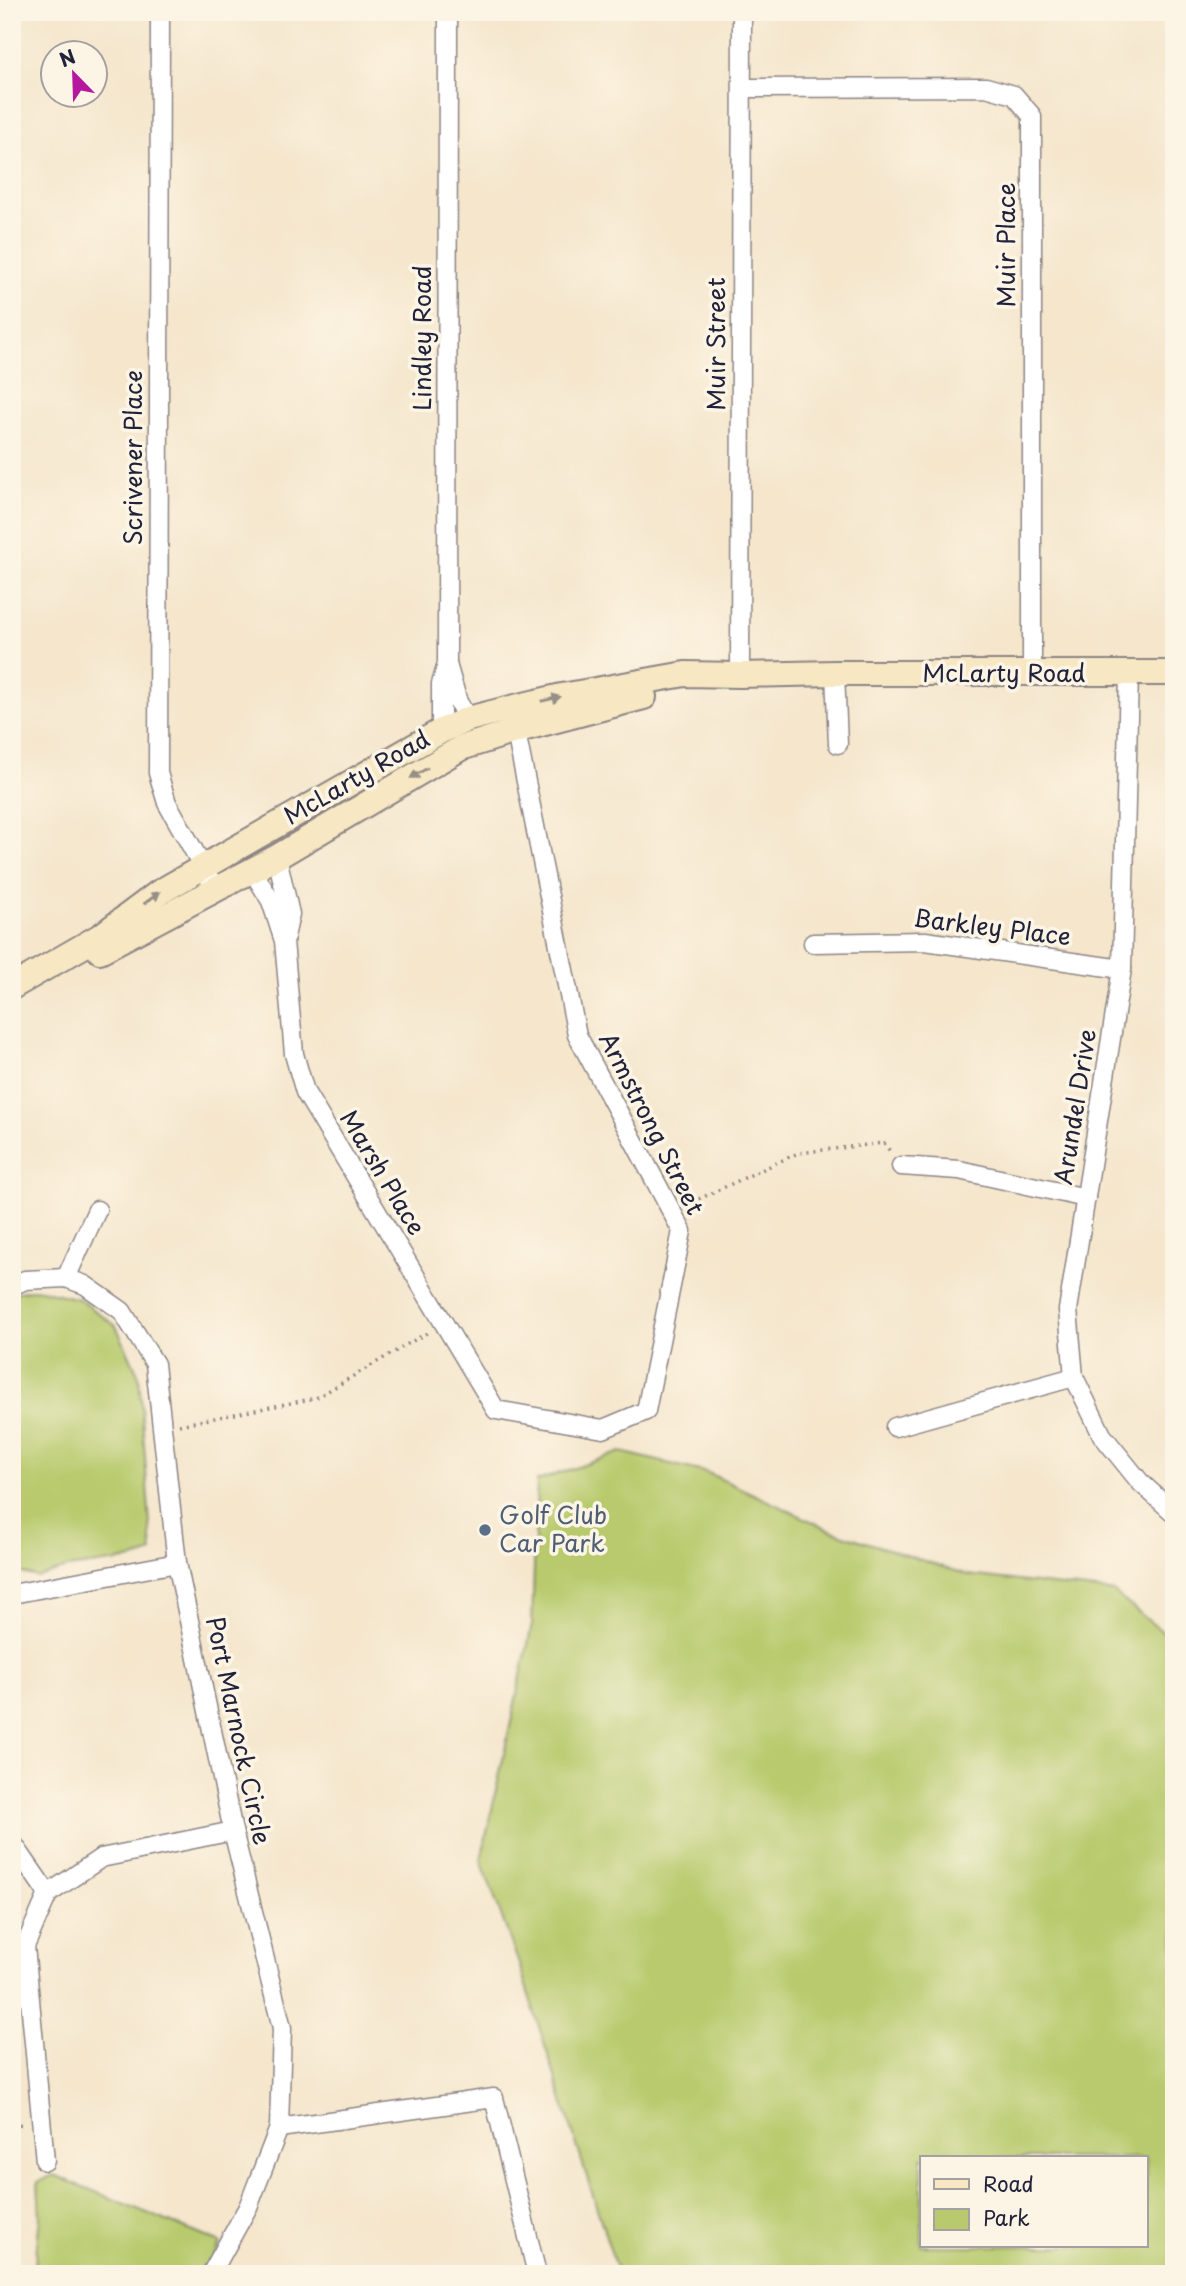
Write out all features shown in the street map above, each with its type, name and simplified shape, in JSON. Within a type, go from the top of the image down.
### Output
[{"type":"street","name":"Scrivener Place","points":[[159,12],[158,773],[167,803],[216,890]]},
{"type":"street","name":"Lindley Road","points":[[448,12],[447,664],[458,702],[456,731]]},
{"type":"street","name":"Muir Street","points":[[740,676],[743,88],[741,12]]},
{"type":"street","name":"Muir Place","points":[[743,88],[986,87],[1014,95],[1032,116],[1032,674]]},
{"type":"street","name":"Lindley Road","points":[[447,664],[441,684],[456,731]]},
{"type":"street","name":"McLarty Road","points":[[12,987],[102,935],[158,893],[252,838],[456,731],[513,719],[685,674],[740,676],[835,673],[1174,673]]},
{"type":"street","points":[[835,673],[838,744]]},
{"type":"street","name":"Arundel Drive","points":[[1129,674],[1122,969],[1068,1310],[1074,1377],[1102,1435],[1140,1482],[1174,1513]]},
{"type":"street","name":"Armstrong Street","points":[[496,1410],[603,1429],[646,1411],[681,1231],[577,1035],[513,719]]},
{"type":"street","name":"McLarty Road","points":[[12,1001],[107,947],[265,864],[456,731]]},
{"type":"street","points":[[252,838],[265,864]]},
{"type":"street","name":"Marsh Place","points":[[265,864],[290,914],[284,941]]},
{"type":"street","name":"Marsh Place","points":[[265,864],[271,901],[284,941],[294,1054],[305,1092],[496,1410]]},
{"type":"street","name":"Barkley Place","points":[[813,943],[925,941],[1122,969]]},
{"type":"street","points":[[901,1166],[959,1170],[1086,1198]]},
{"type":"street","points":[[66,1278],[97,1210]]},
{"type":"street","name":"Port Marnock Circle","points":[[12,1286],[25,1280],[66,1278],[85,1284],[122,1311],[155,1364],[177,1563],[233,1831],[282,2028],[279,2128],[248,2207],[211,2274]]},
{"type":"street","points":[[895,1427],[1074,1377]]},
{"type":"street","points":[[12,1594],[177,1563]]},
{"type":"street","points":[[45,2161],[25,1946],[48,1894],[100,1858],[233,1831]]},
{"type":"street","points":[[12,1842],[48,1894]]},
{"type":"street","points":[[279,2128],[494,2098],[537,2274]]},
{"type":"path","points":[[671,1212],[798,1153],[884,1143],[901,1166]]},
{"type":"path","points":[[162,1428],[316,1398],[444,1322]]},
{"type":"green space","points":[[37,1289],[79,1299],[116,1326],[139,1376],[152,1552],[134,1559],[68,1568],[38,1577],[12,1571],[12,1293]]},
{"type":"green space","points":[[621,1452],[708,1473],[835,1532],[968,1575],[1113,1592],[1174,1641],[1174,2274],[618,2274],[519,1964],[481,1860],[532,1625],[537,1481]]},
{"type":"green space","points":[[54,2175],[221,2243],[204,2274],[34,2274],[40,2216],[38,2182]]},
{"type":"place","name":"Golf Club Car Park","points":[[485,1530]]}]
